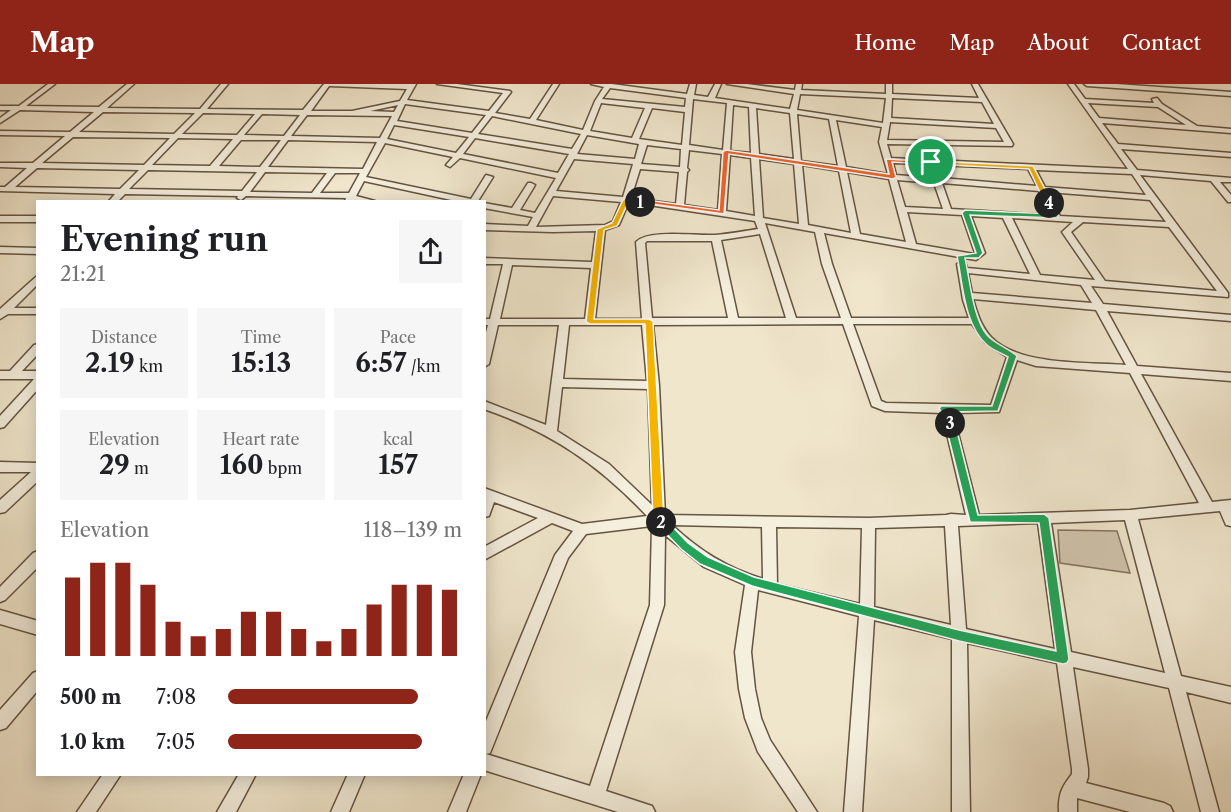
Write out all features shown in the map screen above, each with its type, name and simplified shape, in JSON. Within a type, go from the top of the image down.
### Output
[{"type":"street","points":[[0,121],[52,84]]},
{"type":"street","points":[[2,191],[131,84]]},
{"type":"street","points":[[114,200],[225,84]]},
{"type":"street","points":[[2,191],[122,192],[241,198],[314,196],[350,198],[412,85],[328,84],[302,112],[286,138],[241,198]]},
{"type":"street","points":[[440,84],[508,92]]},
{"type":"street","points":[[450,165],[514,84]]},
{"type":"street","points":[[532,121],[556,84]]},
{"type":"street","points":[[594,84],[646,87],[710,100],[832,118],[997,126]]},
{"type":"street","points":[[680,207],[693,84]]},
{"type":"street","points":[[710,100],[718,84]]},
{"type":"street","points":[[730,84],[798,88],[834,94],[984,100]]},
{"type":"street","points":[[834,84],[834,94]]},
{"type":"street","points":[[889,84],[883,142],[912,247]]},
{"type":"street","points":[[883,142],[1009,144],[975,84]]},
{"type":"street","points":[[1071,84],[1152,198],[1229,298]]},
{"type":"street","points":[[1087,84],[1144,86],[1220,93],[1228,97]]},
{"type":"street","points":[[531,228],[586,131],[598,101],[608,85]]},
{"type":"street","points":[[1144,86],[1160,105],[1197,128]]},
{"type":"street","points":[[798,88],[793,113],[804,227]]},
{"type":"street","points":[[598,101],[690,110]]},
{"type":"street","points":[[1083,101],[1160,105]]},
{"type":"street","points":[[353,113],[404,102],[492,114],[635,141],[756,156],[893,177],[1152,198]]},
{"type":"street","points":[[722,213],[730,103]]},
{"type":"street","points":[[1160,105],[1154,108],[1153,114],[1162,125]]},
{"type":"street","points":[[635,141],[649,106]]},
{"type":"street","points":[[0,107],[353,113],[394,118],[573,154],[685,170]]},
{"type":"street","points":[[752,107],[759,219],[792,320]]},
{"type":"street","points":[[202,110],[302,112]]},
{"type":"street","points":[[213,168],[260,112]]},
{"type":"street","points":[[832,118],[856,236]]},
{"type":"street","points":[[1096,120],[1231,131]]},
{"type":"street","points":[[0,133],[382,140],[560,176]]},
{"type":"street","points":[[486,227],[601,229],[615,224],[626,200],[645,141]]},
{"type":"street","points":[[1114,146],[1231,155]]},
{"type":"street","points":[[888,160],[1133,172],[1231,180]]},
{"type":"street","points":[[931,162],[948,212]]},
{"type":"street","points":[[0,165],[333,170],[363,174],[464,200]]},
{"type":"street","points":[[1031,167],[1056,217]]},
{"type":"street","points":[[314,196],[333,170]]},
{"type":"street","points":[[475,200],[489,177]]},
{"type":"street","points":[[1214,179],[1231,200]]},
{"type":"street","points":[[515,211],[531,185]]},
{"type":"street","points":[[551,193],[722,213],[961,256],[980,255],[965,213]]},
{"type":"street","points":[[486,205],[538,216]]},
{"type":"street","points":[[901,209],[1172,225]]},
{"type":"street","points":[[1006,215],[1036,277]]},
{"type":"street","points":[[1033,216],[1066,231],[1102,283]]},
{"type":"street","points":[[0,219],[36,219]]},
{"type":"street","points":[[1066,231],[1082,219]]},
{"type":"street","points":[[590,322],[601,229]]},
{"type":"street","points":[[819,230],[827,264],[876,403],[885,407],[995,409],[1013,356]]},
{"type":"street","points":[[595,797],[657,605],[659,520],[653,385],[649,321],[640,242],[652,238],[716,238],[763,231]]},
{"type":"street","points":[[716,238],[734,321]]},
{"type":"street","points":[[0,250],[36,251]]},
{"type":"street","points":[[961,256],[974,321],[982,335],[992,344],[1013,356],[1036,362],[1231,377]]},
{"type":"street","points":[[486,261],[596,265]]},
{"type":"street","points":[[486,347],[489,322],[508,262]]},
{"type":"street","points":[[963,270],[1229,298]]},
{"type":"street","points":[[2,312],[36,280]]},
{"type":"street","points":[[1084,282],[1125,350],[1132,369],[1208,507]]},
{"type":"street","points":[[969,296],[1231,318]]},
{"type":"street","points":[[2,312],[36,311]]},
{"type":"street","points":[[489,322],[846,319],[974,321]]},
{"type":"street","points":[[551,433],[564,322]]},
{"type":"street","points":[[13,375],[36,349]]},
{"type":"street","points":[[0,375],[36,375]]},
{"type":"street","points":[[0,424],[36,383]]},
{"type":"street","points":[[558,383],[653,385]]},
{"type":"street","points":[[486,406],[551,433],[606,468],[685,546],[704,560],[752,582],[959,635],[1231,695]]},
{"type":"street","points":[[944,409],[947,411],[974,519]]},
{"type":"street","points":[[0,467],[36,468]]},
{"type":"street","points":[[0,508],[36,475]]},
{"type":"street","points":[[488,494],[549,519],[582,529],[659,520],[869,524],[951,519],[1130,515],[1228,505],[1231,520]]},
{"type":"street","points":[[1130,515],[1210,812]]},
{"type":"street","points":[[1044,518],[1080,769],[1080,777],[1070,788],[1067,798],[1068,812]]},
{"type":"street","points":[[486,553],[549,519]]},
{"type":"street","points":[[951,519],[959,635],[961,812]]},
{"type":"street","points":[[769,522],[770,587]]},
{"type":"street","points":[[853,812],[867,612],[869,524]]},
{"type":"street","points":[[486,742],[562,555],[582,529]]},
{"type":"street","points":[[0,596],[36,559]]},
{"type":"street","points":[[752,582],[743,652],[753,718],[764,746],[808,812]]},
{"type":"street","points":[[0,617],[36,627]]},
{"type":"street","points":[[0,722],[36,680]]},
{"type":"street","points":[[486,763],[646,812]]},
{"type":"street","points":[[86,812],[112,776]]},
{"type":"street","points":[[226,812],[247,776]]},
{"type":"street","points":[[340,812],[356,776]]},
{"type":"street","points":[[457,812],[472,776]]},
{"type":"street","points":[[1070,788],[1164,812]]},
{"type":"shaded area","points":[[1058,530],[1117,531],[1130,573],[1060,563]]},
{"type":"route","points":[[726,152],[893,177],[888,160],[931,162],[1031,167],[1056,217],[965,213],[980,253],[976,257],[961,256],[974,321],[982,335],[992,344],[1000,351],[1013,356],[995,409],[944,409],[947,411],[974,519],[1044,518],[1063,659],[786,592],[752,582],[704,560],[685,546],[659,520],[649,321],[590,322],[601,229],[612,227],[615,224],[626,200],[722,213],[726,152]]}]
